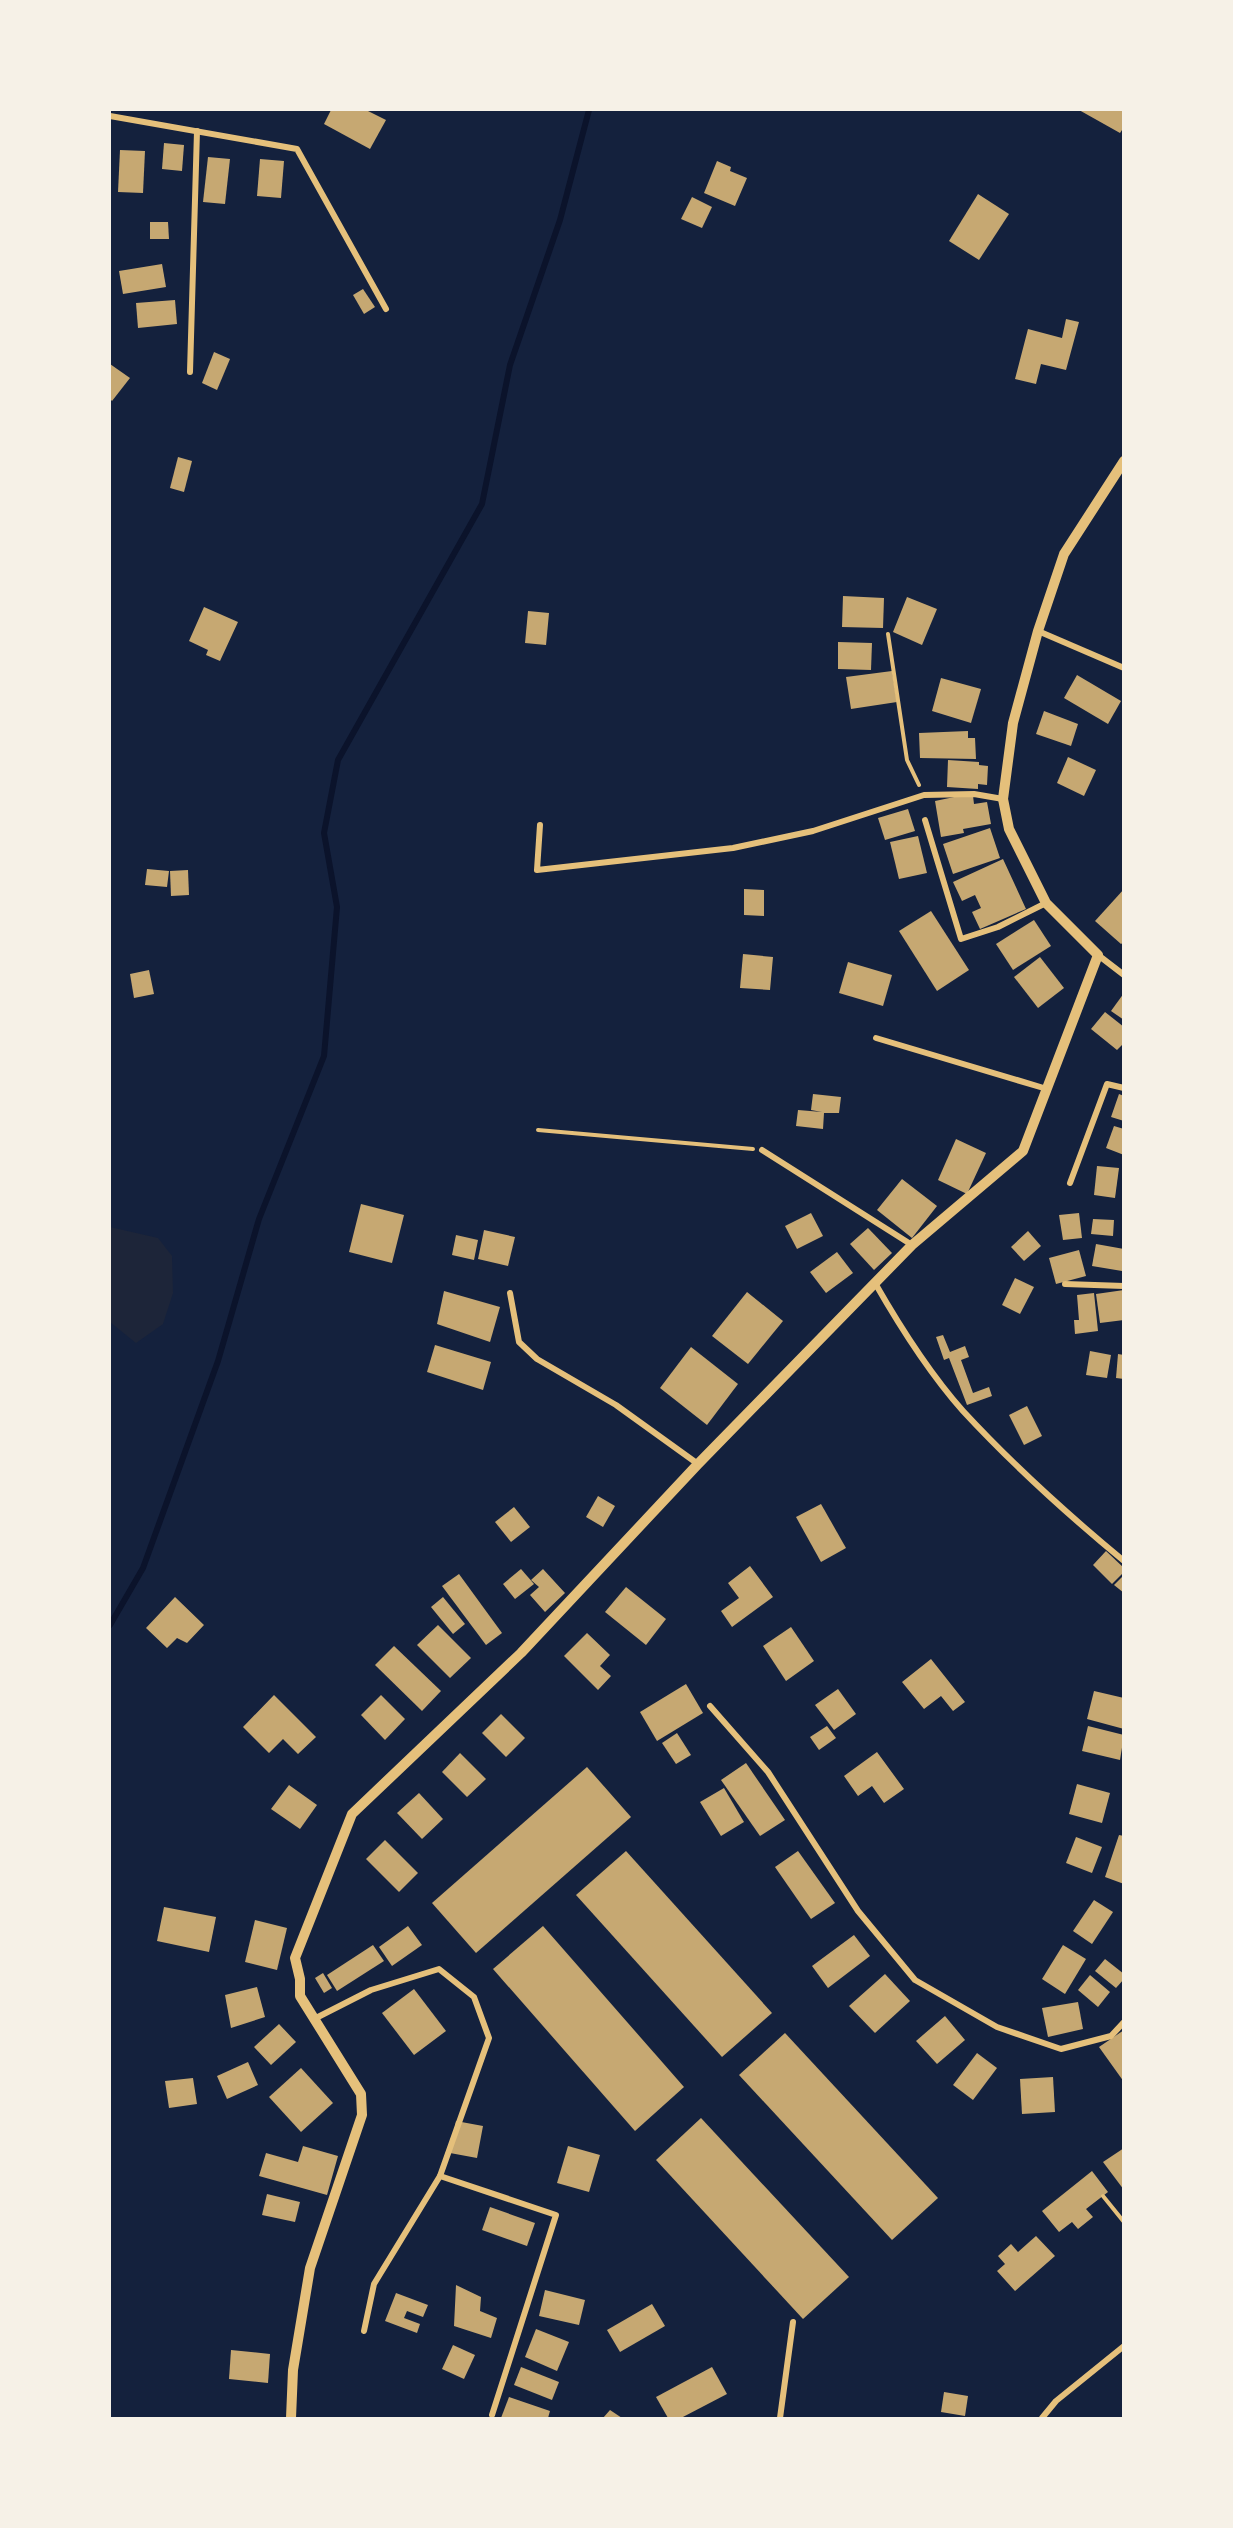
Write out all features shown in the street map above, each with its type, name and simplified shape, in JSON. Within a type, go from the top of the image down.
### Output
[{"type":"street","points":[[110,116],[297,148],[386,309]]},
{"type":"street","points":[[190,372],[197,131]]},
{"type":"street","points":[[1124,461],[1064,554],[1038,631],[1013,723],[1003,799],[1009,829],[1046,903],[1098,955],[1124,975]]},
{"type":"street","points":[[1038,631],[1124,668]]},
{"type":"street","points":[[540,825],[537,870],[733,848],[813,831],[924,795],[974,794],[1003,799]]},
{"type":"street","points":[[926,820],[961,939],[998,927],[1046,903]]},
{"type":"street","points":[[291,2418],[293,2370],[310,2268],[362,2115],[361,2094],[300,1996],[300,1979],[295,1958],[352,1814],[521,1653],[698,1464],[874,1282],[912,1245],[1023,1151],[1098,955]]},
{"type":"street","points":[[876,1038],[1047,1089]]},
{"type":"street","points":[[1070,1183],[1107,1084],[1124,1088]]},
{"type":"street","points":[[762,1150],[912,1245]]},
{"type":"street","points":[[874,1282],[897,1322],[962,1410],[1066,1514],[1124,1561]]},
{"type":"street","points":[[1065,1284],[1124,1286]]},
{"type":"street","points":[[510,1293],[519,1342],[537,1359],[616,1405],[698,1464]]},
{"type":"street","points":[[710,1706],[768,1772],[858,1911],[915,1980],[997,2027],[1061,2049],[1111,2036],[1124,2022]]},
{"type":"street","points":[[314,2019],[371,1990],[438,1969],[474,1997],[489,2038],[440,2176],[374,2284],[364,2331]]},
{"type":"street","points":[[440,2176],[556,2215],[492,2415]]},
{"type":"street","points":[[780,2418],[793,2322]]},
{"type":"street","points":[[1042,2418],[1056,2401],[1124,2346]]},
{"type":"path","points":[[888,634],[907,760],[924,795]]},
{"type":"path","points":[[538,1130],[762,1150]]},
{"type":"path","points":[[1103,2196],[1124,2222]]},
{"type":"shaded area","points":[[110,1227],[158,1238],[172,1256],[173,1293],[163,1324],[136,1343],[110,1322]]},
{"type":"building","points":[[331,110],[366,110],[386,120],[370,149],[324,124]]},
{"type":"building","points":[[1079,110],[1124,110],[1124,127],[1120,133]]},
{"type":"building","points":[[164,143],[184,145],[182,171],[162,169]]},
{"type":"building","points":[[120,150],[145,151],[143,193],[118,192]]},
{"type":"building","points":[[208,157],[230,159],[225,204],[203,202]]},
{"type":"building","points":[[260,159],[284,161],[281,198],[257,196]]},
{"type":"building","points":[[717,161],[731,167],[730,171],[747,178],[735,206],[704,193]]},
{"type":"building","points":[[978,194],[1009,214],[979,260],[949,241]]},
{"type":"building","points":[[692,197],[712,207],[702,228],[681,219]]},
{"type":"building","points":[[150,222],[168,222],[169,239],[150,239]]},
{"type":"building","points":[[162,264],[166,287],[123,294],[119,271]]},
{"type":"building","points":[[363,289],[375,307],[364,314],[353,295]]},
{"type":"building","points":[[175,300],[177,324],[138,328],[136,303]]},
{"type":"building","points":[[1066,319],[1079,322],[1066,370],[1041,364],[1036,384],[1015,379],[1028,329],[1062,338]]},
{"type":"building","points":[[214,352],[230,359],[217,390],[202,383]]},
{"type":"building","points":[[110,364],[130,378],[112,401],[110,399]]},
{"type":"building","points":[[178,457],[192,461],[184,492],[170,488]]},
{"type":"building","points":[[843,596],[884,598],[883,628],[842,627]]},
{"type":"building","points":[[907,597],[937,609],[922,645],[893,632]]},
{"type":"building","points":[[204,607],[238,622],[220,661],[206,655],[208,650],[189,641]]},
{"type":"building","points":[[528,611],[549,613],[546,645],[525,643]]},
{"type":"building","points":[[838,642],[872,643],[871,670],[838,669]]},
{"type":"building","points":[[892,671],[897,702],[851,709],[846,677]]},
{"type":"building","points":[[1077,675],[1121,701],[1108,724],[1064,698]]},
{"type":"building","points":[[941,678],[981,689],[971,723],[932,711]]},
{"type":"building","points":[[1044,711],[1078,724],[1071,746],[1036,734]]},
{"type":"building","points":[[968,731],[968,738],[975,738],[976,759],[920,758],[919,733]]},
{"type":"building","points":[[1068,757],[1096,770],[1084,796],[1057,783]]},
{"type":"building","points":[[948,760],[979,762],[979,765],[988,766],[987,785],[978,784],[978,789],[947,787]]},
{"type":"building","points":[[959,796],[973,796],[974,804],[987,802],[991,824],[963,829],[964,833],[941,837],[935,801]]},
{"type":"building","points":[[908,809],[915,831],[885,840],[878,818]]},
{"type":"building","points":[[990,828],[1000,858],[953,874],[943,844]]},
{"type":"building","points":[[918,836],[927,873],[899,879],[890,842]]},
{"type":"building","points":[[1003,859],[1026,909],[980,929],[972,912],[981,908],[975,895],[962,901],[953,882]]},
{"type":"building","points":[[147,869],[169,871],[167,887],[145,885]]},
{"type":"building","points":[[188,870],[189,895],[171,896],[170,871]]},
{"type":"building","points":[[744,889],[764,890],[764,916],[744,915]]},
{"type":"building","points":[[1124,889],[1124,942],[1121,944],[1095,921]]},
{"type":"building","points":[[931,911],[969,970],[937,991],[899,931]]},
{"type":"building","points":[[1034,920],[1051,946],[1013,970],[996,944]]},
{"type":"building","points":[[743,954],[773,957],[770,990],[740,988]]},
{"type":"building","points":[[1040,957],[1064,988],[1038,1008],[1014,977]]},
{"type":"building","points":[[848,962],[892,975],[883,1006],[839,993]]},
{"type":"building","points":[[149,970],[154,994],[134,998],[130,974]]},
{"type":"building","points":[[1124,993],[1124,1020],[1111,1011]]},
{"type":"building","points":[[1105,1012],[1124,1027],[1124,1043],[1117,1050],[1091,1029]]},
{"type":"building","points":[[813,1094],[841,1097],[839,1113],[824,1113],[823,1129],[796,1126],[798,1110],[822,1112],[811,1110]]},
{"type":"building","points":[[1119,1094],[1124,1096],[1124,1121],[1111,1117]]},
{"type":"building","points":[[1114,1126],[1124,1129],[1124,1155],[1106,1148]]},
{"type":"building","points":[[956,1139],[986,1153],[967,1194],[938,1180]]},
{"type":"building","points":[[1097,1166],[1119,1168],[1115,1198],[1094,1195]]},
{"type":"building","points":[[902,1179],[937,1206],[912,1238],[877,1210]]},
{"type":"building","points":[[361,1204],[404,1215],[392,1263],[349,1252]]},
{"type":"building","points":[[811,1213],[823,1236],[797,1249],[785,1226]]},
{"type":"building","points":[[1079,1213],[1082,1238],[1063,1240],[1059,1215]]},
{"type":"building","points":[[1093,1219],[1114,1220],[1113,1236],[1091,1234]]},
{"type":"building","points":[[868,1228],[892,1253],[874,1270],[850,1244]]},
{"type":"building","points":[[484,1230],[515,1237],[508,1266],[478,1259]]},
{"type":"building","points":[[1028,1231],[1041,1246],[1024,1261],[1011,1247]]},
{"type":"building","points":[[456,1235],[478,1240],[474,1260],[452,1255]]},
{"type":"building","points":[[1096,1244],[1124,1249],[1122,1271],[1092,1266]]},
{"type":"building","points":[[1079,1250],[1086,1276],[1056,1284],[1049,1258]]},
{"type":"building","points":[[837,1252],[853,1273],[826,1293],[810,1272]]},
{"type":"building","points":[[1015,1278],[1034,1287],[1020,1314],[1002,1305]]},
{"type":"building","points":[[1124,1290],[1124,1320],[1100,1323],[1096,1294]]},
{"type":"building","points":[[444,1291],[500,1307],[490,1342],[437,1324]]},
{"type":"building","points":[[747,1292],[783,1321],[748,1364],[712,1336]]},
{"type":"building","points":[[1094,1293],[1098,1331],[1075,1334],[1074,1320],[1079,1320],[1077,1295]]},
{"type":"building","points":[[943,1335],[950,1352],[965,1346],[969,1357],[961,1360],[973,1393],[989,1387],[992,1396],[967,1405],[949,1358],[944,1360],[936,1337]]},
{"type":"building","points":[[435,1345],[491,1362],[483,1390],[427,1372]]},
{"type":"building","points":[[691,1347],[738,1384],[707,1425],[660,1388]]},
{"type":"building","points":[[1090,1351],[1111,1355],[1107,1378],[1086,1375]]},
{"type":"building","points":[[1118,1354],[1124,1355],[1124,1379],[1116,1378]]},
{"type":"building","points":[[1027,1406],[1042,1436],[1024,1445],[1009,1415]]},
{"type":"building","points":[[598,1496],[615,1506],[603,1527],[586,1517]]},
{"type":"building","points":[[821,1504],[846,1548],[821,1562],[796,1517]]},
{"type":"building","points":[[514,1507],[530,1527],[511,1542],[495,1522]]},
{"type":"building","points":[[1106,1551],[1124,1568],[1124,1572],[1112,1584],[1093,1565]]},
{"type":"building","points":[[750,1566],[773,1597],[732,1627],[721,1611],[739,1598],[728,1583]]},
{"type":"building","points":[[521,1569],[534,1584],[515,1599],[503,1584]]},
{"type":"building","points":[[543,1569],[565,1593],[545,1612],[530,1595],[539,1587],[531,1580]]},
{"type":"building","points":[[459,1574],[502,1633],[486,1645],[442,1586]]},
{"type":"building","points":[[1124,1575],[1124,1593],[1114,1585]]},
{"type":"building","points":[[626,1587],[666,1619],[646,1645],[605,1612]]},
{"type":"building","points":[[175,1597],[204,1625],[187,1643],[177,1638],[167,1648],[146,1628]]},
{"type":"building","points":[[443,1597],[465,1624],[453,1634],[431,1607]]},
{"type":"building","points":[[438,1625],[471,1658],[450,1678],[417,1645]]},
{"type":"building","points":[[791,1627],[814,1661],[786,1681],[763,1646]]},
{"type":"building","points":[[587,1633],[610,1655],[600,1666],[611,1676],[598,1690],[564,1656]]},
{"type":"building","points":[[394,1646],[441,1691],[422,1711],[375,1665]]},
{"type":"building","points":[[931,1659],[965,1702],[953,1711],[941,1696],[924,1709],[902,1682]]},
{"type":"building","points":[[686,1684],[703,1713],[657,1741],[640,1712]]},
{"type":"building","points":[[838,1689],[856,1714],[834,1730],[815,1705]]},
{"type":"building","points":[[1094,1691],[1124,1698],[1124,1729],[1087,1719]]},
{"type":"building","points":[[274,1695],[316,1737],[298,1754],[283,1739],[269,1753],[243,1727]]},
{"type":"building","points":[[381,1695],[405,1719],[385,1740],[361,1715]]},
{"type":"building","points":[[501,1714],[525,1738],[506,1757],[482,1733]]},
{"type":"building","points":[[827,1726],[836,1738],[819,1750],[810,1737]]},
{"type":"building","points":[[1088,1726],[1124,1735],[1120,1760],[1082,1751]]},
{"type":"building","points":[[677,1733],[691,1755],[676,1764],[662,1743]]},
{"type":"building","points":[[877,1752],[904,1789],[884,1803],[872,1786],[858,1796],[844,1776]]},
{"type":"building","points":[[460,1753],[486,1779],[467,1797],[442,1772]]},
{"type":"building","points":[[746,1763],[785,1820],[760,1836],[721,1780]]},
{"type":"building","points":[[587,1767],[631,1817],[476,1953],[432,1903]]},
{"type":"building","points":[[1077,1784],[1110,1793],[1102,1823],[1069,1814]]},
{"type":"building","points":[[289,1785],[317,1805],[300,1829],[271,1809]]},
{"type":"building","points":[[724,1788],[744,1822],[721,1836],[700,1802]]},
{"type":"building","points":[[419,1793],[443,1819],[422,1839],[397,1813]]},
{"type":"building","points":[[1119,1835],[1124,1836],[1124,1884],[1105,1877]]},
{"type":"building","points":[[1076,1837],[1102,1847],[1092,1873],[1066,1863]]},
{"type":"building","points":[[385,1840],[418,1873],[399,1892],[366,1859]]},
{"type":"building","points":[[626,1851],[772,2013],[722,2057],[576,1895]]},
{"type":"building","points":[[798,1851],[835,1903],[811,1919],[775,1867]]},
{"type":"building","points":[[1094,1900],[1113,1912],[1092,1944],[1073,1931]]},
{"type":"building","points":[[164,1907],[216,1917],[209,1952],[157,1941]]},
{"type":"building","points":[[255,1920],[287,1928],[277,1970],[245,1962]]},
{"type":"building","points":[[408,1926],[422,1945],[392,1966],[379,1947]]},
{"type":"building","points":[[543,1926],[684,2087],[635,2131],[493,1969]]},
{"type":"building","points":[[854,1935],[870,1956],[828,1988],[812,1966]]},
{"type":"building","points":[[373,1945],[384,1961],[337,1991],[327,1975]]},
{"type":"building","points":[[1063,1945],[1086,1959],[1065,1994],[1042,1979]]},
{"type":"building","points":[[1105,1959],[1124,1974],[1124,1979],[1116,1988],[1095,1971]]},
{"type":"building","points":[[323,1973],[332,1988],[324,1993],[315,1978]]},
{"type":"building","points":[[885,1974],[910,2001],[875,2033],[849,2006]]},
{"type":"building","points":[[1090,1975],[1110,1992],[1098,2007],[1078,1990]]},
{"type":"building","points":[[257,1987],[265,2017],[231,2028],[225,1995]]},
{"type":"building","points":[[414,1989],[446,2031],[414,2055],[382,2013]]},
{"type":"building","points":[[1078,2002],[1083,2029],[1048,2037],[1042,2008]]},
{"type":"building","points":[[945,2016],[965,2040],[937,2064],[916,2041]]},
{"type":"building","points":[[279,2024],[296,2042],[271,2065],[254,2047]]},
{"type":"building","points":[[1124,2030],[1124,2082],[1099,2047]]},
{"type":"building","points":[[785,2033],[938,2198],[892,2240],[739,2075]]},
{"type":"building","points":[[977,2053],[997,2068],[973,2100],[953,2085]]},
{"type":"building","points":[[248,2062],[258,2085],[227,2099],[217,2076]]},
{"type":"building","points":[[301,2068],[333,2103],[301,2132],[269,2097]]},
{"type":"building","points":[[1053,2077],[1055,2112],[1022,2114],[1020,2079]]},
{"type":"building","points":[[193,2078],[197,2104],[169,2108],[165,2081]]},
{"type":"building","points":[[701,2118],[849,2277],[803,2319],[656,2160]]},
{"type":"building","points":[[456,2121],[483,2126],[477,2158],[450,2153]]},
{"type":"building","points":[[303,2146],[338,2156],[327,2195],[259,2176],[266,2153],[298,2162]]},
{"type":"building","points":[[568,2146],[600,2155],[589,2192],[557,2183]]},
{"type":"building","points":[[1124,2148],[1124,2190],[1103,2162]]},
{"type":"building","points":[[1092,2171],[1108,2192],[1086,2209],[1093,2217],[1078,2229],[1072,2222],[1059,2232],[1042,2211]]},
{"type":"building","points":[[267,2194],[300,2202],[295,2222],[262,2215]]},
{"type":"building","points":[[490,2207],[535,2223],[527,2246],[482,2230]]},
{"type":"building","points":[[1036,2236],[1055,2256],[1015,2291],[997,2271],[1005,2264],[998,2256],[1011,2244],[1018,2252]]},
{"type":"building","points":[[456,2285],[481,2297],[480,2311],[497,2318],[491,2338],[454,2326]]},
{"type":"building","points":[[545,2290],[585,2300],[579,2325],[539,2316]]},
{"type":"building","points":[[396,2293],[428,2305],[423,2317],[407,2311],[404,2318],[420,2324],[417,2333],[385,2321]]},
{"type":"building","points":[[652,2304],[665,2326],[620,2352],[607,2330]]},
{"type":"building","points":[[536,2329],[569,2342],[557,2371],[525,2357]]},
{"type":"building","points":[[453,2345],[475,2355],[464,2379],[442,2369]]},
{"type":"building","points":[[231,2350],[270,2354],[268,2383],[229,2379]]},
{"type":"building","points":[[521,2367],[559,2382],[552,2400],[514,2385]]},
{"type":"building","points":[[712,2367],[727,2394],[681,2418],[668,2418],[656,2397]]},
{"type":"building","points":[[944,2392],[968,2396],[965,2416],[941,2412]]},
{"type":"building","points":[[509,2397],[550,2411],[548,2418],[501,2418]]},
{"type":"building","points":[[610,2410],[622,2418],[603,2418]]},
{"type":"waterway","points":[[110,1625],[143,1568],[218,1361],[259,1219],[324,1056],[337,907],[324,833],[338,760],[482,504],[510,365],[560,220],[589,110]]}]
